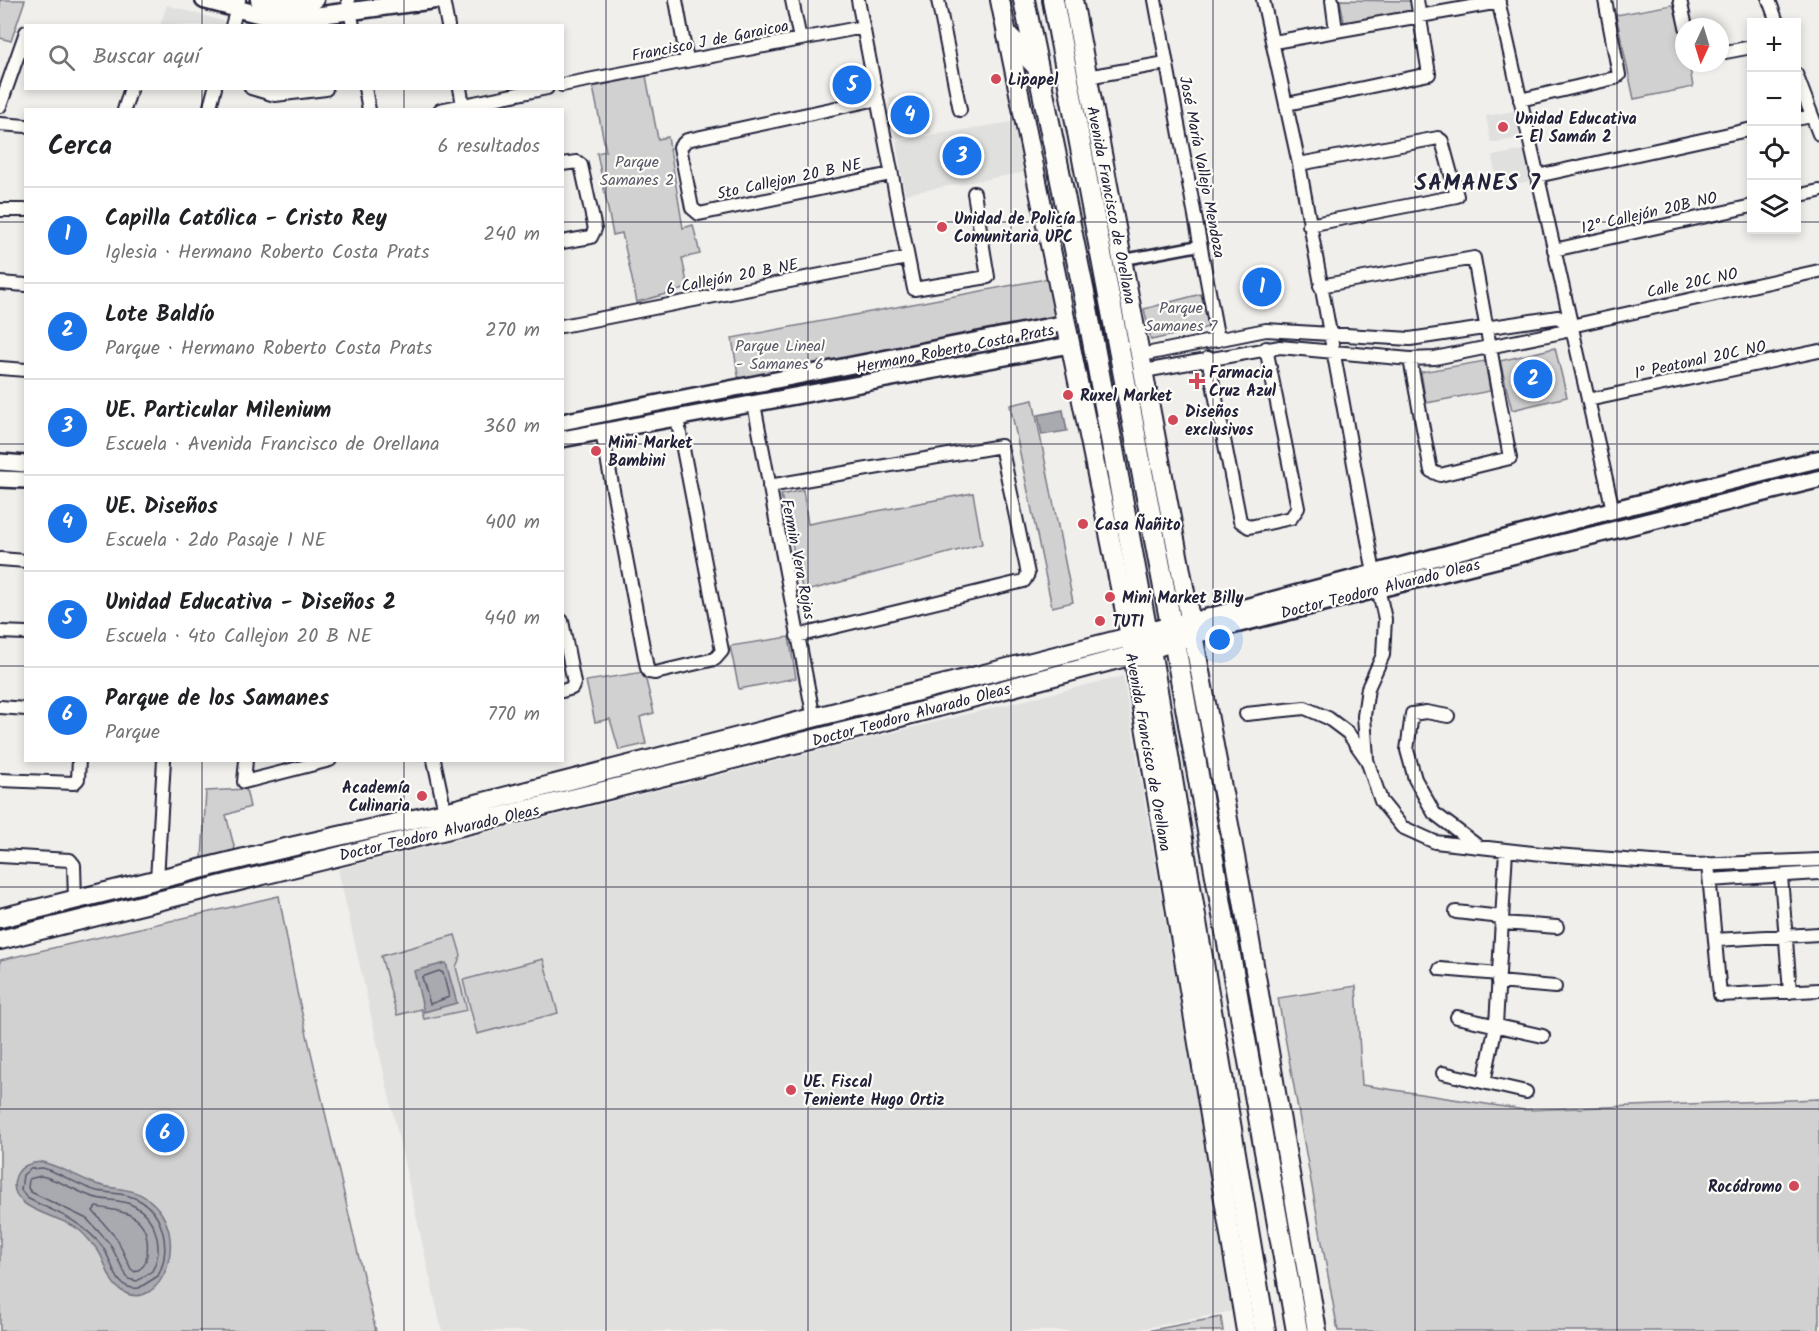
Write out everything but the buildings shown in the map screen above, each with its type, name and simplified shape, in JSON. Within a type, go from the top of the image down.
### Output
[{"type":"highway","name":"Avenida Francisco de Orellana","points":[[1024,0],[1035,64],[1085,298],[1140,643],[1265,1331]]},
{"type":"highway","name":"Avenida Francisco de Orellana","points":[[1053,0],[1173,634],[1297,1331]]},
{"type":"highway","points":[[1008,36],[1035,64]]},
{"type":"main road","points":[[204,0],[236,12],[291,19],[435,0]]},
{"type":"main road","points":[[259,0],[289,3],[315,0]]},
{"type":"main road","name":"Avenida Francisco de Orellana","points":[[1000,0],[1070,345],[1140,643],[1246,1331]]},
{"type":"main road","name":"Avenida Francisco de Orellana","points":[[1073,0],[1240,884],[1317,1331]]},
{"type":"main road","name":"Doctor Teodoro Alvarado Oleas","points":[[0,940],[825,737],[1140,643],[1376,580],[1613,510],[1819,459]]},
{"type":"main road","name":"Doctor Teodoro Alvarado Oleas","points":[[1376,580],[1819,479]]},
{"type":"main road","name":"Doctor Teodoro Alvarado Oleas","points":[[0,918],[445,812],[814,719],[1140,643]]},
{"type":"street","points":[[444,0],[448,24]]},
{"type":"street","points":[[676,0],[687,61]]},
{"type":"street","points":[[792,0],[800,39]]},
{"type":"street","points":[[858,0],[914,290],[988,277],[974,193]]},
{"type":"street","points":[[938,0],[960,110]]},
{"type":"street","name":"José María Vallejo Mendoza","points":[[1155,0],[1218,340]]},
{"type":"street","points":[[1263,0],[1299,164],[1320,286],[1385,619],[1383,655],[1368,688],[1365,707],[1367,760]]},
{"type":"street","points":[[1332,0],[1336,31]]},
{"type":"street","points":[[1287,104],[1429,74],[1417,0]]},
{"type":"street","points":[[1520,100],[1615,78],[1619,75],[1605,0]]},
{"type":"street","points":[[1680,0],[1684,18]]},
{"type":"street","points":[[1769,0],[1776,18]]},
{"type":"street","points":[[1274,42],[1499,1],[1613,510]]},
{"type":"street","name":"Francisco J de Garaicoa","points":[[564,86],[863,27]]},
{"type":"street","points":[[0,106],[24,38]]},
{"type":"street","points":[[1729,51],[1747,48]]},
{"type":"street","points":[[1087,77],[1166,63]]},
{"type":"street","points":[[1801,86],[1819,134]]},
{"type":"street","points":[[125,108],[130,90]]},
{"type":"street","points":[[210,108],[214,90]]},
{"type":"street","points":[[259,90],[275,94],[316,90]]},
{"type":"street","points":[[365,90],[369,108]]},
{"type":"street","points":[[460,90],[463,105]]},
{"type":"street","points":[[449,108],[537,90]]},
{"type":"street","name":"5to Callejon 20 B NE","points":[[877,99],[682,143],[680,147],[694,212],[699,214],[891,174]]},
{"type":"street","points":[[1801,118],[1812,116]]},
{"type":"street","points":[[0,124],[24,126]]},
{"type":"street","points":[[1537,176],[1747,130]]},
{"type":"street","points":[[1299,164],[1438,138],[1442,141],[1457,196],[1309,225]]},
{"type":"street","points":[[564,164],[577,162],[581,165],[594,234],[591,237],[564,242]]},
{"type":"street","points":[[1801,195],[1819,191]]},
{"type":"street","name":"12° Callejón 20B NO","points":[[1554,250],[1747,207]]},
{"type":"street","points":[[0,210],[24,210]]},
{"type":"street","points":[[1121,260],[1202,245]]},
{"type":"street","name":"6 Callejón 20 B NE","points":[[564,326],[907,258]]},
{"type":"street","points":[[1320,286],[1474,258],[1510,458],[1440,475],[1431,471],[1410,359]]},
{"type":"street","name":"Calle 20C NO","points":[[1571,326],[1819,271]]},
{"type":"street","points":[[0,283],[24,285]]},
{"type":"street","points":[[1142,363],[1218,340],[1280,329],[1410,339],[1558,317],[1571,326]]},
{"type":"street","name":"Hermano Roberto Costa Prats","points":[[564,421],[1066,323]]},
{"type":"street","points":[[1142,363],[1208,358],[1266,348],[1333,350],[1410,359],[1435,358],[1562,332],[1571,326]]},
{"type":"street","name":"Hermano Roberto Costa Prats","points":[[565,439],[1070,345]]},
{"type":"street","points":[[1208,358],[1240,521],[1249,527],[1292,518],[1298,508],[1266,348]]},
{"type":"street","name":"1° Peatonal 20C NO","points":[[1588,400],[1819,351]]},
{"type":"street","points":[[863,364],[866,383]]},
{"type":"street","points":[[0,368],[24,369]]},
{"type":"street","name":"Fermin Vera Rojas","points":[[754,404],[814,719]]},
{"type":"street","points":[[602,432],[647,668],[649,672],[654,673],[715,659],[722,651],[677,418]]},
{"type":"street","points":[[564,421],[565,439]]},
{"type":"street","points":[[769,486],[1001,446],[1028,574],[1024,581],[797,636]]},
{"type":"street","points":[[0,462],[24,464]]},
{"type":"street","points":[[0,479],[24,480]]},
{"type":"street","points":[[0,560],[24,561]]},
{"type":"street","points":[[564,631],[574,683],[572,688],[564,690]]},
{"type":"street","points":[[0,632],[24,633]]},
{"type":"street","points":[[0,707],[24,709]]},
{"type":"street","points":[[1246,714],[1305,708],[1328,718],[1348,734],[1367,760],[1382,801],[1402,827],[1435,842],[1506,850],[1708,864],[1819,860]]},
{"type":"street","points":[[1449,716],[1426,712],[1412,714],[1407,750],[1415,779],[1434,813],[1480,847]]},
{"type":"street","points":[[0,780],[75,783],[78,779],[79,762]]},
{"type":"street","points":[[157,880],[164,762]]},
{"type":"street","points":[[246,762],[244,782],[322,762]]},
{"type":"street","points":[[434,762],[445,812]]},
{"type":"street","points":[[1484,1082],[1496,1025],[1506,850]]},
{"type":"street","points":[[0,856],[70,860],[74,865],[75,900]]},
{"type":"street","points":[[1708,864],[1720,995],[1819,990]]},
{"type":"street","points":[[1710,880],[1819,873]]},
{"type":"street","points":[[1781,876],[1790,992]]},
{"type":"street","points":[[1456,912],[1557,927]]},
{"type":"street","points":[[1715,940],[1819,934]]},
{"type":"street","points":[[1440,969],[1555,987]]},
{"type":"street","points":[[1457,1017],[1543,1036]]},
{"type":"street","points":[[1443,1073],[1526,1092]]},
{"type":"shaded area","points":[[167,5],[226,22],[225,24],[160,24]]},
{"type":"shaded area","points":[[864,67],[869,97],[840,103],[834,73]]},
{"type":"shaded area","points":[[924,92],[931,133],[896,139],[889,98]]},
{"type":"shaded area","name":"Unidad Educativa - El Samán 2","points":[[1514,111],[1520,138],[1491,143],[1486,116]]},
{"type":"shaded area","points":[[1018,121],[1027,172],[905,194],[896,141]]},
{"type":"shaded area","points":[[1524,150],[1531,181],[1498,187],[1492,156]]},
{"type":"shaded area","name":"UE. Fiscal Teniente Hugo Ortiz","points":[[1123,676],[1233,1311],[1129,1331],[442,1331],[338,869]]},
{"type":"green space","points":[[0,0],[25,0],[11,41],[0,38]]},
{"type":"green space","points":[[1340,0],[1411,1],[1415,13],[1345,27]]},
{"type":"green space","points":[[1677,4],[1680,18],[1675,18],[1675,72],[1690,72],[1693,87],[1634,99],[1616,15]]},
{"type":"green space","name":"Parque Samanes 2","points":[[646,76],[658,139],[668,137],[683,228],[693,225],[700,254],[682,258],[688,288],[637,302],[622,233],[613,235],[597,153],[606,151],[593,87]]},
{"type":"green space","name":"Parque Lineal - Samanes 6","points":[[1056,277],[1066,323],[740,387],[732,338]]},
{"type":"green space","name":"Parque Samanes 7","points":[[1201,294],[1209,327],[1151,340],[1144,309]]},
{"type":"green space","points":[[1555,348],[1567,397],[1512,410],[1500,361]]},
{"type":"green space","points":[[1485,361],[1490,391],[1426,403],[1421,372]]},
{"type":"green space","points":[[1033,400],[1073,602],[1052,607],[1010,405]]},
{"type":"green space","points":[[803,490],[808,524],[973,493],[982,544],[803,592],[781,495]]},
{"type":"green space","points":[[789,637],[796,678],[739,689],[730,646]]},
{"type":"green space","points":[[644,672],[654,713],[640,717],[646,744],[619,750],[610,719],[595,722],[586,681]]},
{"type":"green space","points":[[246,789],[250,807],[226,815],[235,850],[202,859],[206,791]]},
{"type":"green space","points":[[279,896],[297,992],[376,1331],[0,1331],[0,960]]},
{"type":"green space","points":[[455,935],[461,955],[456,967],[467,1010],[424,1019],[421,1009],[397,1015],[381,956]]},
{"type":"green space","points":[[543,959],[558,1013],[477,1034],[463,980]]},
{"type":"green space","points":[[1356,986],[1362,1085],[1525,1110],[1819,1099],[1819,1331],[1338,1331],[1278,998]]},
{"type":"green space","points":[[1221,1317],[1223,1331],[1147,1331]]},
{"type":"water","points":[[1063,410],[1067,431],[1042,435],[1038,415]]},
{"type":"water","points":[[446,963],[457,1003],[424,1012],[414,971]]},
{"type":"water","points":[[42,1162],[96,1184],[136,1192],[148,1199],[162,1214],[169,1231],[170,1250],[167,1267],[159,1282],[149,1292],[136,1296],[122,1291],[110,1277],[97,1249],[81,1231],[35,1210],[18,1197],[14,1187],[20,1169],[26,1165]]},
{"type":"place","name":"Lipapel","points":[[996,79]]},
{"type":"place","name":"Unidad Educativa - Diseños 2","points":[[852,85]]},
{"type":"place","name":"UE. Diseños","points":[[910,115]]},
{"type":"place","name":"Unidad Educativa - El Samán 2","points":[[1503,127]]},
{"type":"place","name":"UE. Particular Milenium","points":[[962,156]]},
{"type":"place","name":"Unidad de Policía Comunitaria UPC","points":[[942,227]]},
{"type":"place","name":"Capilla Católica - Cristo Rey","points":[[1262,287]]},
{"type":"place","name":"Lote Baldío","points":[[1533,379]]},
{"type":"place","name":"Farmacia Cruz Azul","points":[[1197,381]]},
{"type":"place","name":"Ruxel Market","points":[[1068,395]]},
{"type":"place","name":"Diseños exclusivos","points":[[1173,420]]},
{"type":"place","name":"Mini Market Bambini","points":[[596,451]]},
{"type":"place","name":"Casa Ñañito","points":[[1083,524]]},
{"type":"place","name":"Mini Market Billy","points":[[1110,597]]},
{"type":"place","name":"TUTI","points":[[1100,621]]},
{"type":"place","name":"Academía Culinaria","points":[[422,796]]},
{"type":"place","name":"UE. Fiscal Teniente Hugo Ortiz","points":[[791,1090]]},
{"type":"place","name":"Parque de los Samanes","points":[[165,1133]]},
{"type":"place","name":"Rocódromo","points":[[1794,1186]]},
{"type":"district","name":"SAMANES 7","points":[[1478,182]]}]
